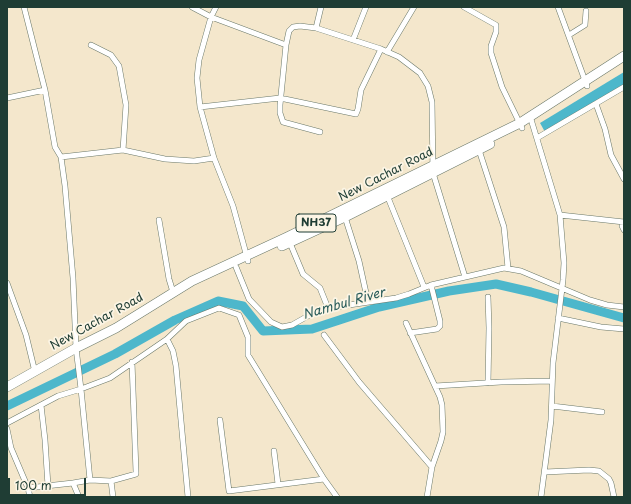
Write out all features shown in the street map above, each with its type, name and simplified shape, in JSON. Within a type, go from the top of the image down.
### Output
[{"type":"highway","name":"New Cachar Road","points":[[433,169],[479,150],[531,119],[624,56]]},
{"type":"highway","name":"New Cachar Road","points":[[586,83],[624,62]]},
{"type":"highway","name":"New Cachar Road","points":[[7,387],[35,372],[120,332],[191,288],[236,267],[247,258],[332,219],[521,125]]},
{"type":"highway","name":"New Cachar Road","points":[[7,392],[77,352],[197,278],[290,243],[332,219],[345,217],[386,192]]},
{"type":"street","points":[[24,7],[45,90],[55,147],[60,157],[65,186],[73,278],[77,352],[90,480]]},
{"type":"street","points":[[192,7],[211,17],[286,45]]},
{"type":"street","points":[[216,7],[211,17],[198,60],[197,78],[200,107],[214,158],[233,206],[247,258]]},
{"type":"street","points":[[316,28],[321,7]]},
{"type":"street","points":[[354,40],[366,7]]},
{"type":"street","points":[[387,52],[414,7]]},
{"type":"street","points":[[464,7],[496,26],[496,32],[490,49],[492,60],[502,87],[521,125]]},
{"type":"street","points":[[558,7],[586,83]]},
{"type":"street","points":[[569,35],[585,25],[586,11]]},
{"type":"street","points":[[320,132],[283,122],[280,114],[280,98],[286,45],[289,31],[293,27],[300,26],[316,28],[381,49],[399,57],[420,73],[428,86],[432,102],[433,169],[465,277]]},
{"type":"street","points":[[91,45],[112,55],[119,66],[126,105],[123,150]]},
{"type":"street","points":[[200,107],[280,98],[356,114],[360,90],[381,49]]},
{"type":"street","points":[[537,138],[624,87]]},
{"type":"street","points":[[7,98],[45,90]]},
{"type":"street","points":[[596,104],[605,129],[611,155],[624,179]]},
{"type":"street","points":[[531,119],[560,215],[564,263],[553,364],[552,406],[541,497]]},
{"type":"street","points":[[60,157],[123,150],[165,160],[194,161],[214,158]]},
{"type":"street","points":[[479,150],[504,227],[508,268]]},
{"type":"street","points":[[386,192],[424,287]]},
{"type":"street","points":[[560,215],[624,222],[622,226],[624,230]]},
{"type":"street","points":[[345,217],[359,261],[368,302]]},
{"type":"street","points":[[159,220],[169,279],[173,292]]},
{"type":"street","points":[[290,243],[303,274],[320,288],[328,308]]},
{"type":"street","points":[[236,267],[249,300],[274,324],[282,327],[288,326],[315,312],[328,308],[396,298],[424,287],[490,270],[508,268],[521,271],[562,292],[607,305],[624,307]]},
{"type":"street","points":[[7,283],[26,335],[35,372]]},
{"type":"street","points":[[410,333],[437,329],[440,326],[431,286]]},
{"type":"street","points":[[488,297],[488,383]]},
{"type":"street","points":[[7,423],[58,396],[110,378],[167,339],[186,321],[219,308],[239,316],[248,337],[248,354],[324,479],[338,497]]},
{"type":"street","points":[[558,318],[624,330]]},
{"type":"street","points":[[406,323],[435,386],[442,405],[443,432],[440,446],[432,467],[427,497]]},
{"type":"street","points":[[324,335],[359,382],[432,467]]},
{"type":"street","points":[[167,339],[173,351],[176,366],[188,497]]},
{"type":"street","points":[[28,488],[90,480],[111,481],[136,474],[132,362]]},
{"type":"street","points":[[435,386],[552,381]]},
{"type":"street","points":[[41,405],[46,440],[48,486]]},
{"type":"street","points":[[552,406],[602,412]]},
{"type":"street","points":[[220,420],[230,497]]},
{"type":"street","points":[[7,429],[11,448],[28,488],[30,497]]},
{"type":"street","points":[[274,452],[278,484]]},
{"type":"street","points":[[545,472],[589,470],[599,472],[609,479],[614,497]]},
{"type":"street","points":[[229,491],[324,479]]},
{"type":"street","points":[[111,481],[113,497]]},
{"type":"street","points":[[73,483],[79,497]]},
{"type":"water","points":[[624,72],[624,86],[545,132],[540,123]]},
{"type":"waterway","name":"Nambul River","points":[[7,406],[115,354],[175,320],[218,301],[243,306],[263,331],[312,329],[379,307],[449,291],[496,284],[531,292],[624,318]]}]
